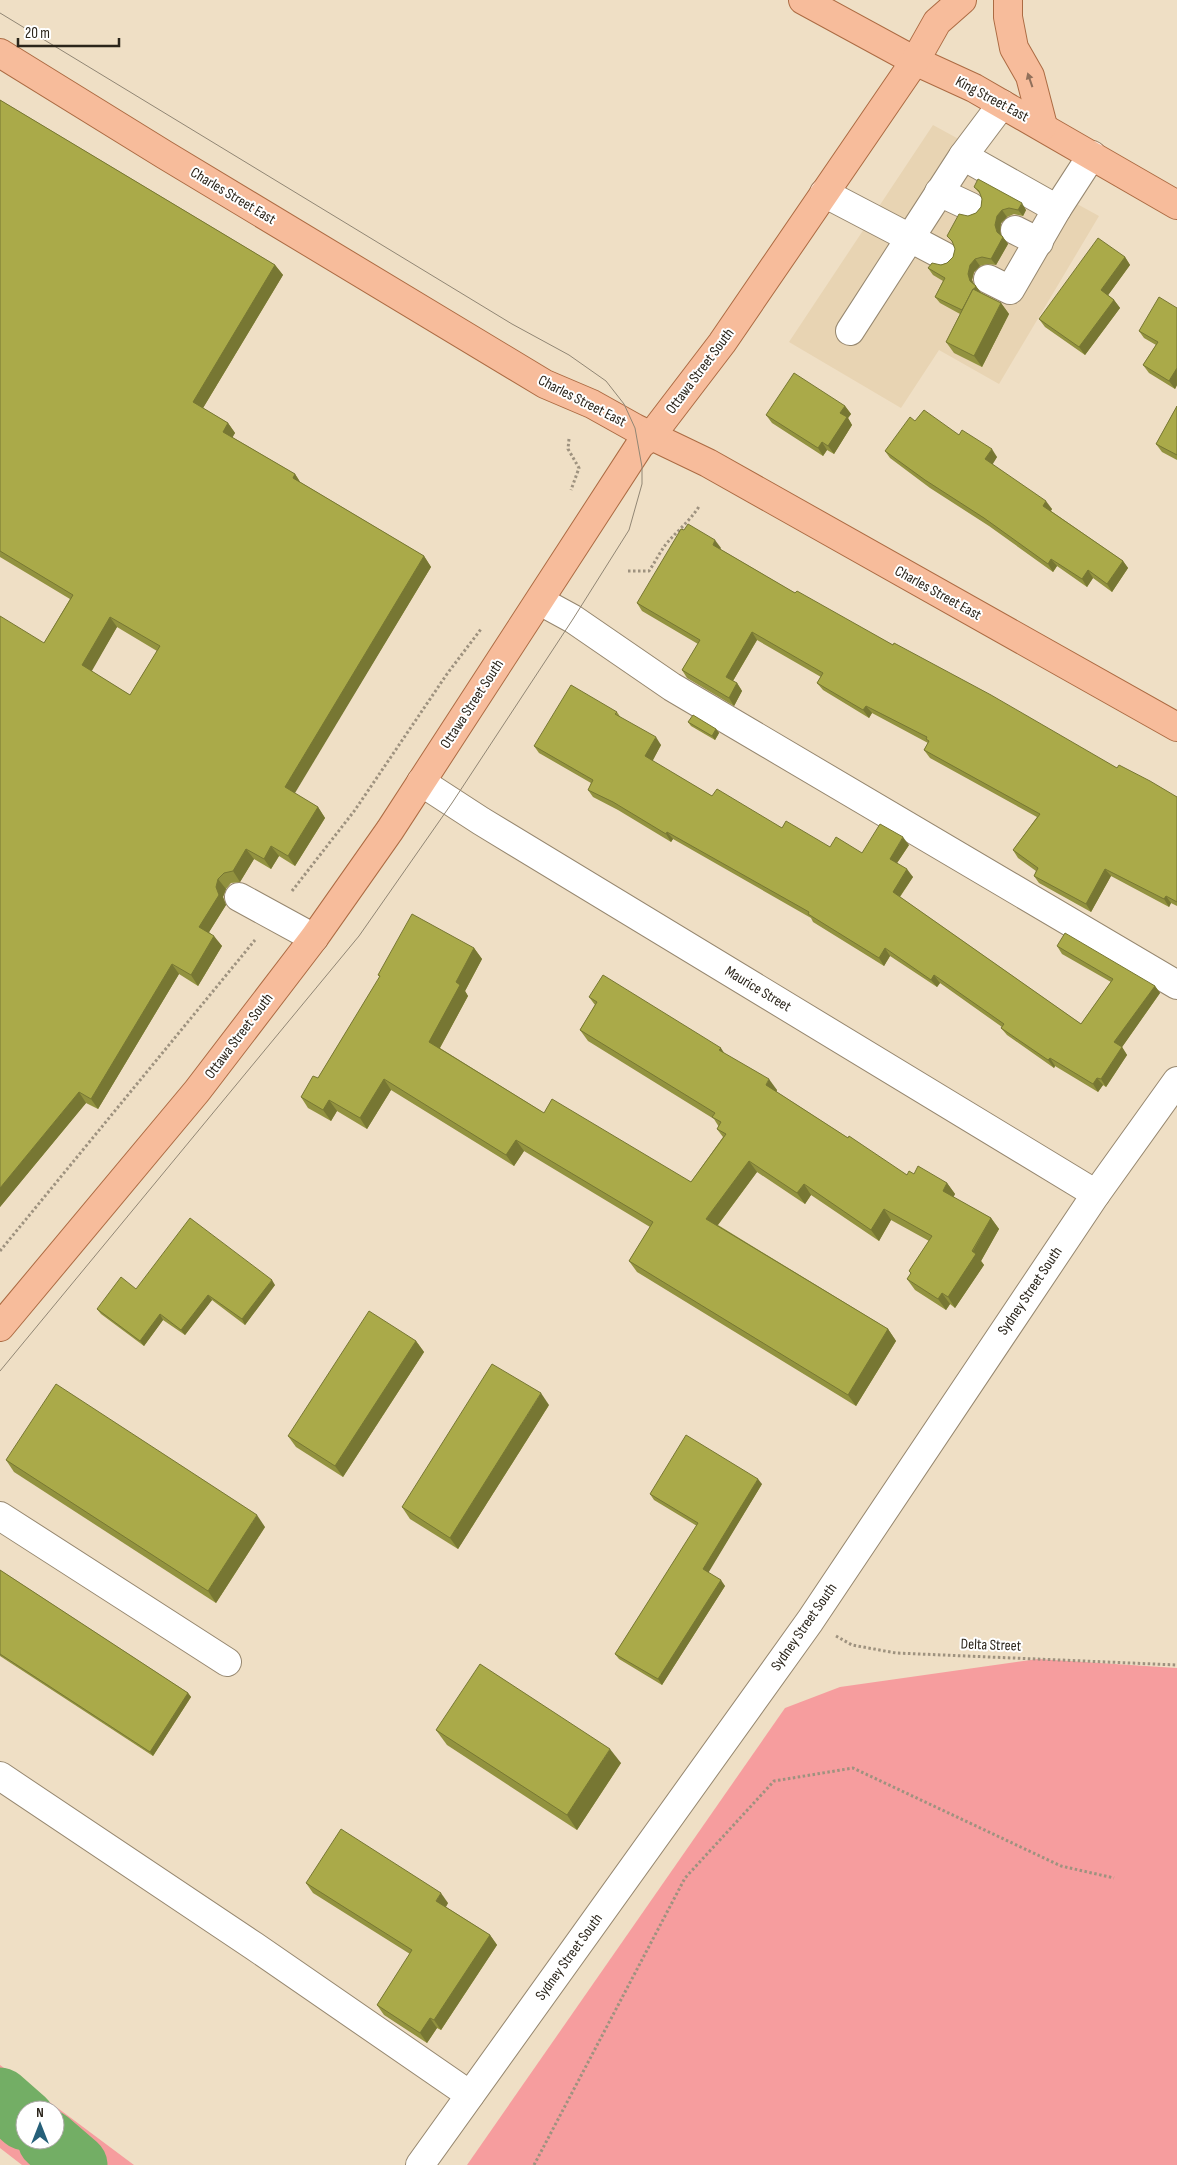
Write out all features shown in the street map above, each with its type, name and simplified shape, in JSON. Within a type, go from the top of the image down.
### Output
[{"type":"main road","name":"King Street East","points":[[803,0],[914,61],[974,88],[1043,126],[1177,206]]},
{"type":"main road","name":"Ottawa Street South","points":[[0,1327],[197,1091],[314,938],[421,782],[640,445],[651,436],[722,343],[914,61],[937,22],[962,0]]},
{"type":"main road","points":[[1008,0],[1008,17],[1014,48],[1030,76],[1043,126]]},
{"type":"main road","name":"Charles Street East","points":[[0,53],[545,384],[592,404],[651,436],[708,463],[1177,727]]},
{"type":"street","points":[[850,331],[963,156],[1002,104]]},
{"type":"street","points":[[988,279],[1010,290],[1027,236],[1057,209],[1092,155]]},
{"type":"street","points":[[963,156],[1057,209]]},
{"type":"street","points":[[939,192],[971,207]]},
{"type":"street","points":[[824,193],[944,256]]},
{"type":"street","points":[[540,600],[573,619],[672,686],[1177,985]]},
{"type":"street","name":"Maurice Street","points":[[421,782],[490,826],[1096,1194]]},
{"type":"street","points":[[239,897],[314,938]]},
{"type":"street","name":"Sydney Street South","points":[[420,2165],[810,1621],[1096,1194],[1177,1081]]},
{"type":"street","points":[[0,1516],[226,1662]]},
{"type":"street","points":[[0,1776],[254,1946],[470,2095]]},
{"type":"path","points":[[569,439],[568,449],[579,468],[570,494]]},
{"type":"path","points":[[628,571],[649,571],[665,545],[692,519],[700,505]]},
{"type":"path","points":[[0,1251],[241,959],[355,810],[447,674],[482,626]]},
{"type":"path","name":"Delta Street","points":[[810,1621],[852,1645],[896,1653],[1177,1665]]},
{"type":"path","points":[[534,2165],[686,1878],[774,1781],[853,1768],[1061,1866],[1114,1878]]},
{"type":"shaded area","points":[[933,125],[1099,216],[999,384],[939,350],[901,408],[789,342]]},
{"type":"shaded area","points":[[1038,1659],[1177,1668],[1177,2165],[467,2165],[785,1708],[840,1687]]},
{"type":"shaded area","points":[[0,2065],[47,2100],[15,2100],[15,2150],[65,2150],[65,2114],[134,2165],[22,2165],[0,2148]]},
{"type":"building","points":[[0,100],[275,265],[193,402],[228,423],[223,432],[295,474],[293,478],[424,556],[285,787],[318,807],[288,856],[271,846],[264,859],[246,849],[233,871],[224,873],[218,879],[216,887],[219,895],[199,927],[214,936],[191,975],[172,964],[91,1099],[79,1092],[0,1188],[0,616],[44,643],[73,595],[0,551]],"holes":[[[110,617],[160,646],[130,695],[82,665]]]},
{"type":"building","points":[[978,179],[1022,203],[1018,210],[1009,208],[1002,210],[997,216],[995,225],[997,232],[1003,237],[991,259],[982,257],[975,259],[970,265],[968,274],[970,281],[976,286],[962,310],[935,297],[945,278],[928,268],[932,263],[941,265],[947,263],[953,257],[955,249],[952,241],[947,236],[959,214],[968,216],[976,213],[981,207],[982,199],[979,191],[974,187]]},
{"type":"building","points":[[1098,238],[1125,257],[1101,290],[1114,300],[1079,347],[1039,319]]},
{"type":"building","points":[[973,289],[1001,303],[974,356],[946,342]]},
{"type":"building","points":[[1159,297],[1177,308],[1177,368],[1169,381],[1143,365],[1158,342],[1139,331]]},
{"type":"building","points":[[794,373],[845,406],[840,413],[847,417],[828,446],[822,442],[818,448],[766,415]]},
{"type":"building","points":[[1177,406],[1177,455],[1156,444]]},
{"type":"building","points":[[924,410],[959,435],[962,430],[992,449],[985,459],[1046,501],[1043,506],[1123,561],[1107,584],[1088,570],[1082,579],[1051,559],[1048,564],[885,451],[910,417],[915,421]]},
{"type":"building","points":[[688,524],[715,540],[713,545],[795,593],[797,591],[893,645],[894,643],[991,695],[1117,768],[1119,765],[1177,797],[1177,902],[1166,896],[1164,899],[1105,869],[1086,904],[1034,876],[1038,868],[1013,850],[1040,814],[924,750],[929,741],[926,739],[927,737],[866,706],[863,710],[817,683],[823,673],[752,632],[726,677],[737,683],[729,698],[682,670],[700,640],[637,603],[681,529],[684,530]]},
{"type":"building","points":[[571,685],[617,712],[615,714],[656,737],[645,756],[712,796],[717,789],[782,828],[786,821],[830,847],[836,837],[862,853],[880,824],[903,837],[890,859],[907,869],[893,892],[1081,1024],[1113,979],[1057,946],[1065,933],[1155,986],[1114,1042],[1122,1047],[1101,1079],[1097,1078],[1093,1084],[1050,1058],[1048,1060],[1001,1028],[1004,1024],[934,975],[931,980],[885,948],[879,958],[808,914],[809,912],[667,832],[666,834],[613,802],[588,790],[593,780],[534,746]]},
{"type":"building","points":[[693,715],[716,729],[712,736],[688,722]]},
{"type":"building","points":[[412,914],[474,948],[456,982],[460,985],[429,1042],[544,1113],[552,1099],[691,1182],[726,1134],[717,1129],[721,1122],[712,1117],[715,1113],[580,1030],[597,1002],[589,997],[603,975],[721,1048],[719,1050],[769,1079],[766,1085],[848,1138],[849,1136],[907,1175],[909,1171],[914,1174],[918,1166],[947,1183],[943,1191],[991,1218],[972,1251],[976,1254],[948,1297],[942,1293],[938,1299],[907,1279],[911,1273],[909,1271],[932,1236],[884,1209],[871,1230],[804,1184],[797,1193],[749,1161],[706,1219],[888,1329],[848,1395],[629,1261],[653,1222],[516,1140],[506,1155],[384,1079],[360,1118],[329,1100],[323,1110],[301,1097],[313,1076],[318,1078],[380,976],[378,975]]},
{"type":"building","points":[[190,1218],[272,1280],[242,1319],[208,1295],[181,1330],[160,1314],[140,1341],[97,1309],[121,1277],[136,1289]]},
{"type":"building","points":[[369,1311],[416,1341],[335,1466],[288,1436]]},
{"type":"building","points":[[492,1364],[541,1393],[450,1538],[402,1507]]},
{"type":"building","points":[[56,1384],[257,1515],[208,1591],[6,1460]]},
{"type":"building","points":[[686,1435],[758,1479],[703,1569],[721,1580],[658,1679],[615,1654],[698,1523],[650,1494]]},
{"type":"building","points":[[0,1570],[188,1693],[150,1752],[0,1654]]},
{"type":"building","points":[[480,1664],[610,1749],[567,1815],[436,1730]]},
{"type":"building","points":[[341,1829],[441,1893],[436,1901],[490,1935],[434,2020],[430,2018],[420,2033],[377,2005],[412,1950],[306,1883]]},
{"type":"waterway","points":[[0,2098],[15,2111]]},
{"type":"waterway","points":[[60,2150],[77,2165]]},
{"type":"tram line","points":[[0,13],[512,324],[569,355],[606,381],[624,404],[635,428],[642,467],[642,484],[629,530],[452,803],[359,936],[0,1371]]}]
